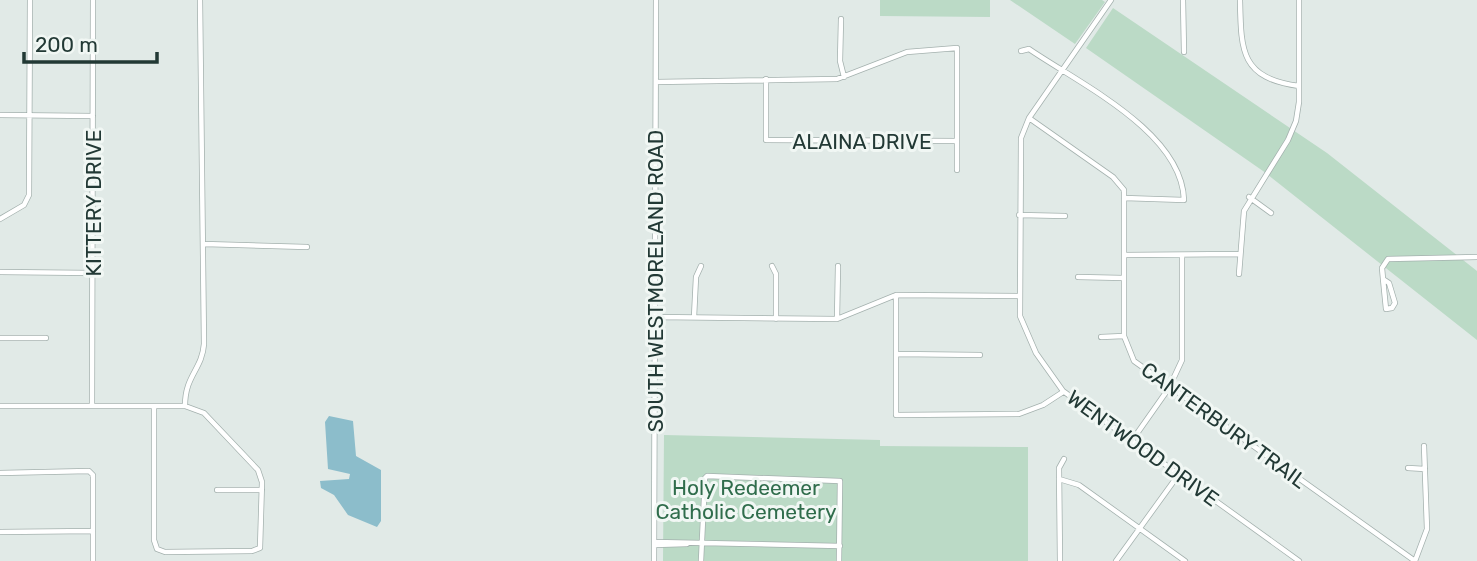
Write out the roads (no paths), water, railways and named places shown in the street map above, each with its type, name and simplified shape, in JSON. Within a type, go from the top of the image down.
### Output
[{"type":"street","points":[[0,219],[28,200],[30,0]]},
{"type":"street","name":"KITTERY DRIVE","points":[[92,406],[93,0]]},
{"type":"street","points":[[185,406],[188,381],[203,352],[200,0]]},
{"type":"street","name":"SOUTH WESTMORELAND ROAD","points":[[654,561],[656,0]]},
{"type":"street","name":"WENTWOOD DRIVE","points":[[1111,0],[1030,118],[1021,138],[1018,155],[1018,296],[1023,326],[1036,353],[1063,391],[1299,561]]},
{"type":"street","points":[[1182,0],[1184,52]]},
{"type":"street","points":[[1240,0],[1241,42],[1247,61],[1259,74],[1273,82],[1299,86]]},
{"type":"street","points":[[1240,274],[1240,227],[1249,197],[1288,140],[1296,121],[1299,86],[1299,0]]},
{"type":"street","points":[[841,19],[840,61],[845,77]]},
{"type":"street","points":[[656,82],[845,77],[907,52],[957,48],[957,170]]},
{"type":"street","points":[[1021,51],[1028,49],[1152,135],[1165,148],[1180,175],[1184,200],[1124,198],[1124,190],[1114,177],[1030,118]]},
{"type":"street","name":"ALAINA DRIVE","points":[[766,79],[766,140],[957,141]]},
{"type":"street","points":[[0,115],[93,116]]},
{"type":"street","points":[[1249,197],[1271,213]]},
{"type":"street","name":"CANTERBURY TRAIL","points":[[1124,198],[1124,336],[1134,361],[1415,561]]},
{"type":"street","points":[[1019,215],[1065,216]]},
{"type":"street","points":[[204,244],[307,247]]},
{"type":"street","points":[[1124,255],[1239,254]]},
{"type":"street","points":[[1131,442],[1169,388],[1182,360],[1182,255]]},
{"type":"street","points":[[1383,279],[1392,291],[1395,303],[1392,308],[1386,309],[1383,279],[1382,268],[1388,259],[1477,257]]},
{"type":"street","points":[[694,317],[695,277],[701,266]]},
{"type":"street","points":[[772,266],[776,274],[776,319]]},
{"type":"street","points":[[837,319],[838,266]]},
{"type":"street","points":[[0,272],[93,273]]},
{"type":"street","points":[[1078,277],[1124,278]]},
{"type":"street","points":[[655,317],[837,319],[896,295],[1018,296]]},
{"type":"street","points":[[896,295],[896,415],[1019,414],[1043,405],[1063,391]]},
{"type":"street","points":[[1101,337],[1124,336]]},
{"type":"street","points":[[0,338],[47,338]]},
{"type":"street","points":[[898,354],[980,355]]},
{"type":"street","points":[[0,406],[154,406],[185,406],[204,413],[258,470],[262,490],[260,548],[165,552],[157,549],[154,540],[154,406]]},
{"type":"street","points":[[1415,561],[1427,529],[1424,446]]},
{"type":"street","points":[[1060,561],[1059,468],[1064,459]]},
{"type":"street","points":[[1408,468],[1425,469]]},
{"type":"street","points":[[0,473],[86,470],[93,475],[93,561]]},
{"type":"street","points":[[1116,561],[1179,474]]},
{"type":"street","points":[[701,561],[708,476],[840,481],[839,561]]},
{"type":"street","points":[[1059,479],[1079,485],[1185,561]]},
{"type":"street","points":[[217,489],[262,490]]},
{"type":"street","points":[[0,532],[93,531]]},
{"type":"street","points":[[654,543],[685,540],[687,543],[702,544],[840,546]]},
{"type":"water","points":[[329,416],[353,421],[356,456],[381,470],[381,521],[377,527],[348,515],[334,495],[321,488],[320,481],[349,479],[350,474],[328,469],[325,422]]},
{"type":"park label","name":"Holy Redeemer Catholic Cemetery","points":[[746,499]]}]
